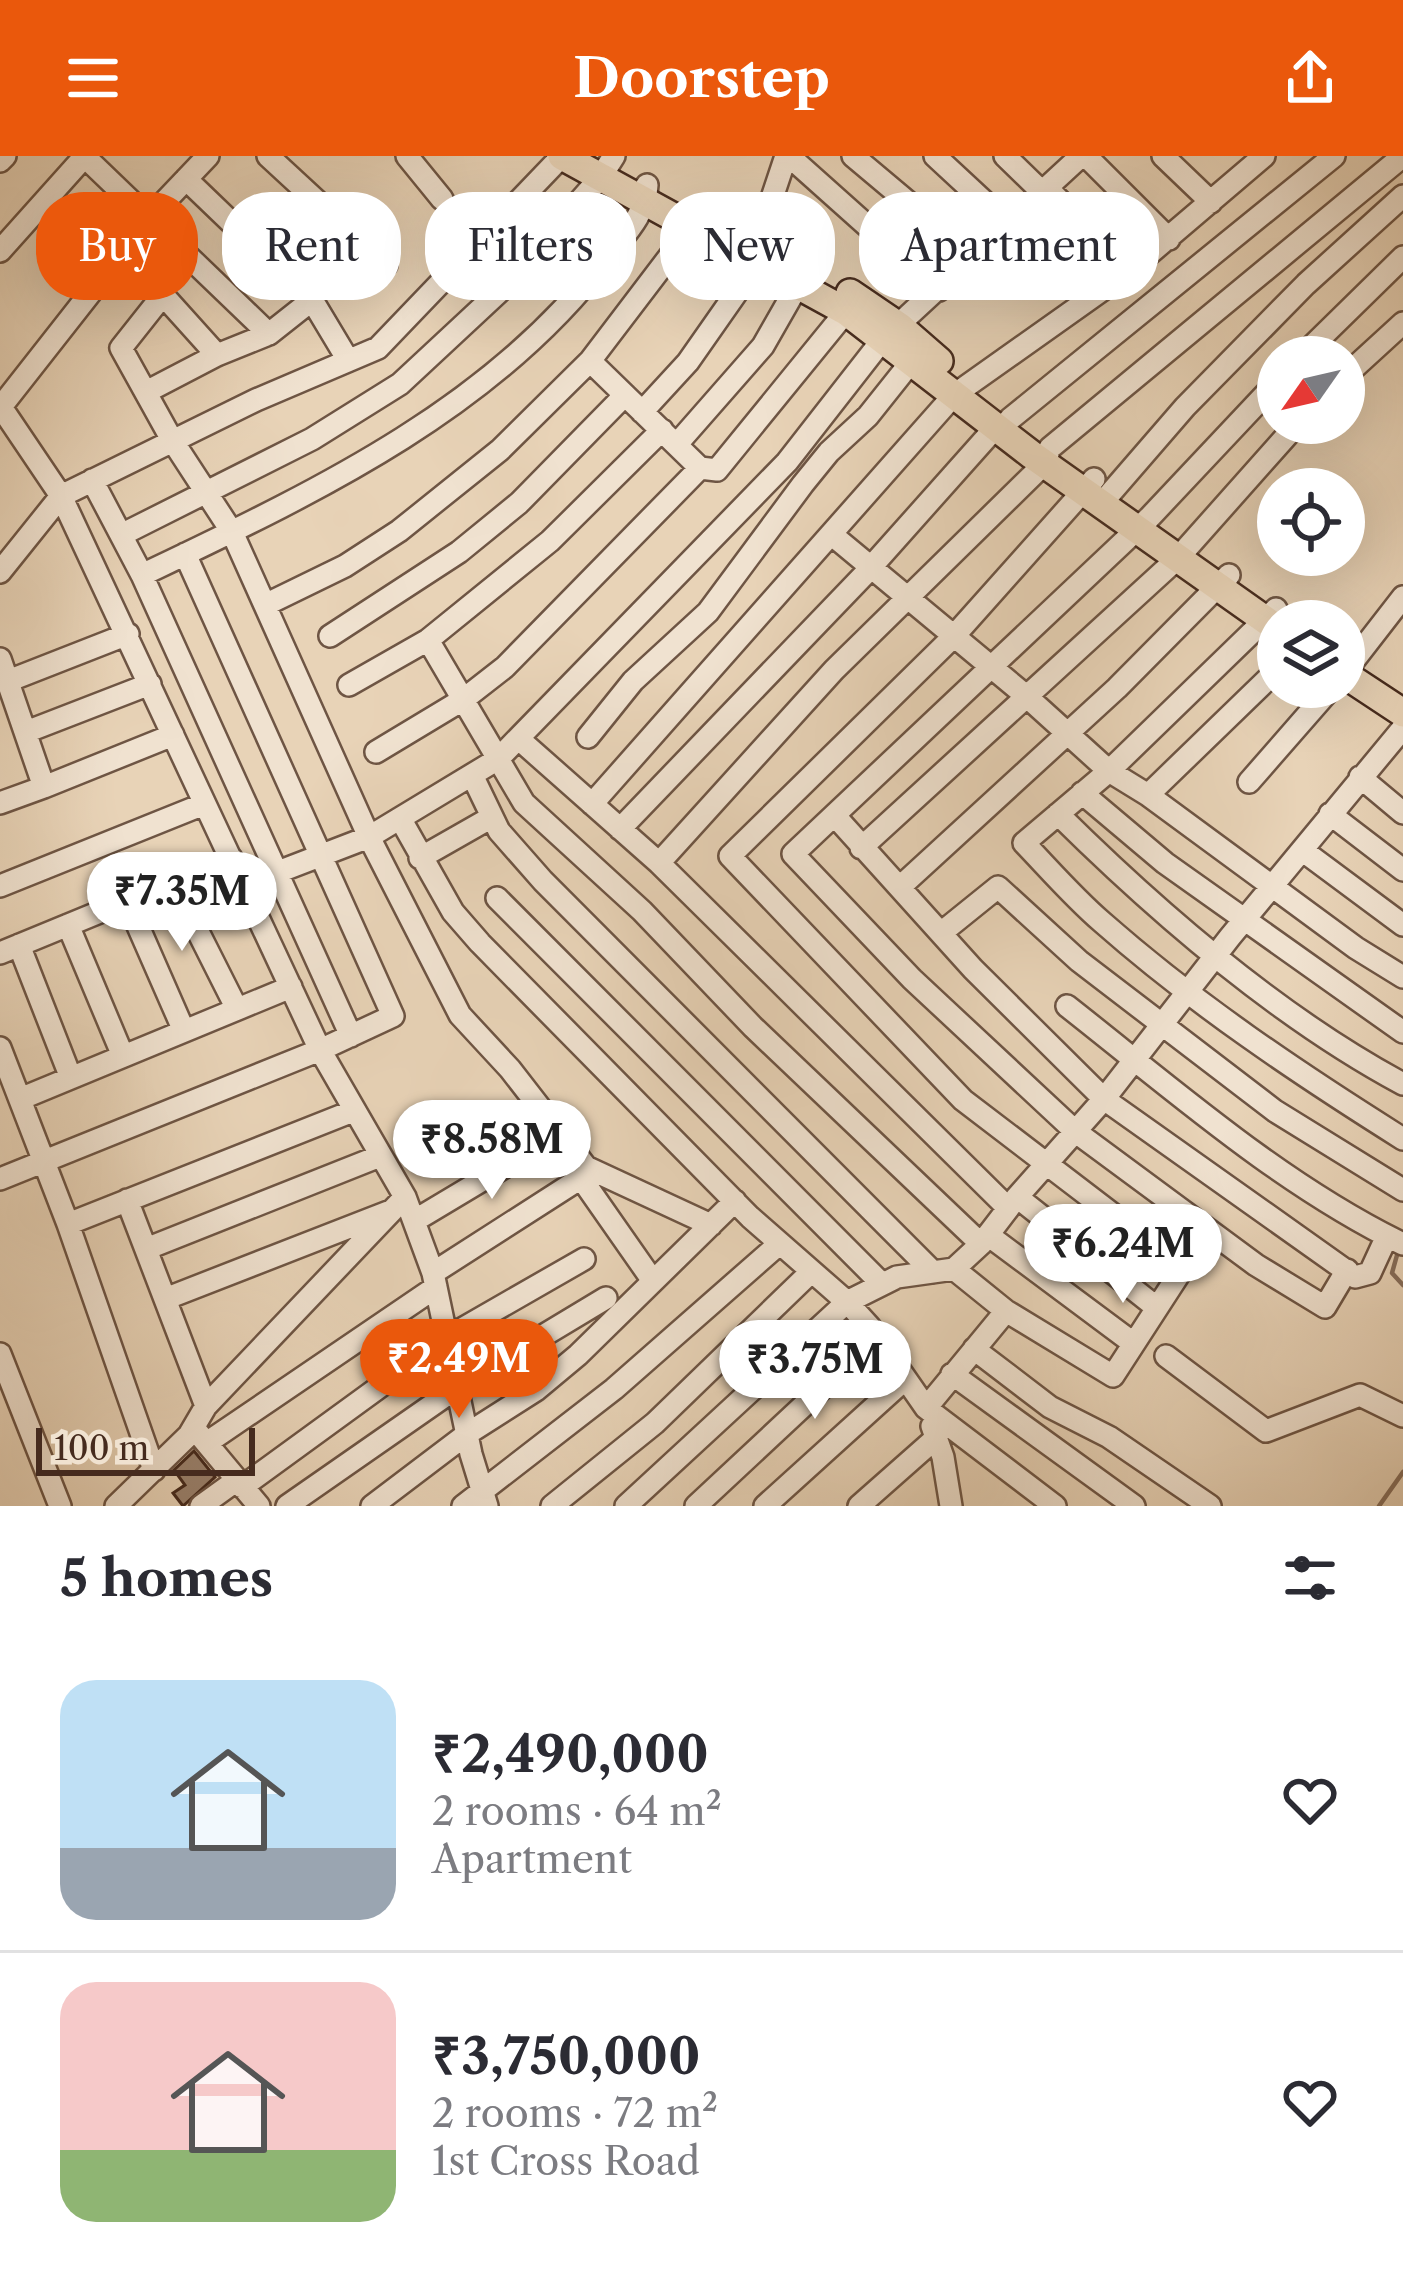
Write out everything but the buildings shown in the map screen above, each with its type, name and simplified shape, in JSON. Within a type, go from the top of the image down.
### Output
[{"type":"main road","points":[[562,156],[604,164],[660,202]]},
{"type":"main road","points":[[835,294],[891,333],[1002,424],[1257,604]]},
{"type":"main road","points":[[1365,675],[1403,692]]},
{"type":"main road","points":[[1365,682],[1403,713]]},
{"type":"street","points":[[0,251],[84,156],[123,192]]},
{"type":"street","points":[[174,192],[208,156]]},
{"type":"street","points":[[268,156],[307,192]]},
{"type":"street","points":[[407,156],[436,192]]},
{"type":"street","points":[[0,572],[61,496],[172,440],[378,348],[562,156]]},
{"type":"street","points":[[777,192],[788,156],[859,219]]},
{"type":"street","points":[[853,156],[896,192]]},
{"type":"street","points":[[934,156],[972,192]]},
{"type":"street","points":[[1005,156],[1047,192]]},
{"type":"street","points":[[1041,192],[1083,156],[1169,239]]},
{"type":"street","points":[[1163,156],[1211,202]]},
{"type":"street","points":[[620,829],[1002,424],[1334,156]]},
{"type":"street","points":[[659,863],[834,670],[1047,456],[1403,156]]},
{"type":"street","points":[[1159,247],[1251,160]]},
{"type":"street","points":[[121,535],[312,439],[400,384],[501,290],[604,164]]},
{"type":"street","points":[[186,179],[222,214]]},
{"type":"street","points":[[142,575],[336,477],[500,372],[592,277],[646,195]]},
{"type":"street","points":[[472,776],[499,831],[543,880],[944,1271],[1113,1376],[1183,1268],[963,1100],[730,856],[1306,284],[1403,196]]},
{"type":"street","points":[[1322,336],[1403,257]]},
{"type":"street","points":[[198,264],[269,334]]},
{"type":"street","points":[[265,605],[345,566],[399,531],[500,450],[590,362],[660,268]]},
{"type":"street","points":[[85,300],[0,408],[61,496],[320,1050],[380,1156],[399,1203],[414,1221],[448,1337],[477,1502]]},
{"type":"street","points":[[159,300],[121,348],[172,440],[232,532],[369,837],[460,1015],[511,1069],[561,1133],[653,1281]]},
{"type":"street","points":[[168,300],[217,355]]},
{"type":"street","points":[[146,392],[269,334],[312,300],[348,360]]},
{"type":"street","points":[[642,412],[688,362],[727,300]]},
{"type":"street","points":[[349,685],[428,640],[550,541],[669,437],[763,346],[790,300]]},
{"type":"street","points":[[244,885],[369,837],[499,759],[787,462],[891,333],[928,300]]},
{"type":"street","points":[[592,804],[960,389],[1084,300]]},
{"type":"street","points":[[590,362],[700,468],[717,470],[852,304]]},
{"type":"street","points":[[1365,357],[1403,323]]},
{"type":"street","points":[[588,736],[633,681],[708,611],[829,452],[868,416],[917,354]]},
{"type":"street","points":[[330,636],[459,552],[519,503],[625,395]]},
{"type":"street","points":[[1257,403],[1142,522],[794,854],[912,980],[1076,1132],[1256,1264],[1325,1307],[1347,1270]]},
{"type":"street","points":[[861,848],[1183,552],[1279,444]]},
{"type":"street","points":[[376,752],[464,698],[542,631],[700,468]]},
{"type":"street","points":[[92,480],[142,575],[352,1036]]},
{"type":"street","points":[[831,533],[1109,771],[1403,977]]},
{"type":"street","points":[[0,1179],[393,1016],[185,554]]},
{"type":"street","points":[[900,887],[1068,734],[1224,580]]},
{"type":"street","points":[[1365,643],[1403,597]]},
{"type":"street","points":[[8,681],[128,634]]},
{"type":"street","points":[[1257,639],[1024,843],[1099,920],[1187,991],[1289,1067],[1403,1139]]},
{"type":"street","points":[[428,640],[524,803],[642,911],[754,1027],[984,1240],[1133,1343]]},
{"type":"street","points":[[0,659],[44,787]]},
{"type":"street","points":[[26,731],[150,684]]},
{"type":"street","points":[[1148,795],[1257,689]]},
{"type":"street","points":[[1249,782],[1314,708]]},
{"type":"street","points":[[626,1506],[847,1302],[897,1277],[944,1271],[984,1240],[1403,728]]},
{"type":"street","points":[[0,803],[173,735]]},
{"type":"street","points":[[520,740],[659,863],[1012,1202],[1156,1307]]},
{"type":"street","points":[[1360,777],[1403,813]]},
{"type":"street","points":[[1082,793],[1165,863],[1403,1032]]},
{"type":"street","points":[[0,860],[4,885],[204,804]]},
{"type":"street","points":[[1058,814],[1127,882],[1216,954],[1328,1038],[1403,1084]]},
{"type":"street","points":[[1330,814],[1403,870]]},
{"type":"street","points":[[835,816],[941,934],[1104,1099],[1347,1270],[1360,1278],[1370,1273],[1394,1240],[1233,1136],[1067,1006]]},
{"type":"street","points":[[420,858],[492,817]]},
{"type":"street","points":[[400,820],[453,912],[480,943],[734,1201],[847,1302],[926,1408],[1055,1506]]},
{"type":"street","points":[[1301,850],[1403,925]]},
{"type":"street","points":[[71,1078],[9,949],[231,858]]},
{"type":"street","points":[[173,882],[237,1009]]},
{"type":"street","points":[[941,934],[998,887],[1079,961],[1275,1111],[1403,1190]]},
{"type":"street","points":[[497,898],[882,1285]]},
{"type":"street","points":[[127,901],[184,1031]]},
{"type":"street","points":[[68,925],[123,1056]]},
{"type":"street","points":[[20,1099],[291,987]]},
{"type":"street","points":[[0,1048],[154,1470]]},
{"type":"street","points":[[68,1224],[353,1111]]},
{"type":"street","points":[[414,1221],[561,1133]]},
{"type":"street","points":[[146,1249],[380,1156]]},
{"type":"street","points":[[584,1172],[711,1225]]},
{"type":"street","points":[[116,1506],[200,1436],[435,1280],[584,1172]]},
{"type":"street","points":[[127,1200],[206,1406]]},
{"type":"street","points":[[372,1506],[467,1434],[536,1390],[734,1201]]},
{"type":"street","points":[[165,1299],[399,1203]]},
{"type":"street","points":[[200,1436],[206,1406],[399,1203]]},
{"type":"street","points":[[477,1502],[779,1244]]},
{"type":"street","points":[[201,1506],[240,1484],[448,1337],[584,1259]]},
{"type":"street","points":[[552,1506],[655,1424],[811,1272]]},
{"type":"street","points":[[287,1506],[458,1387],[606,1298]]},
{"type":"street","points":[[926,1408],[1006,1311]]},
{"type":"street","points":[[696,1506],[876,1339]]},
{"type":"street","points":[[974,1348],[1051,1407],[1109,1437],[1210,1506]]},
{"type":"street","points":[[0,1354],[60,1506]]},
{"type":"street","points":[[1166,1355],[1266,1431],[1360,1395],[1403,1415]]},
{"type":"street","points":[[952,1374],[1134,1506]]},
{"type":"street","points":[[765,1506],[903,1381]]},
{"type":"street","points":[[926,1408],[951,1504]]},
{"type":"street","points":[[200,1436],[259,1506]]},
{"type":"street","points":[[859,1506],[936,1438]]},
{"type":"waterway","points":[[1399,1248],[1392,1273],[1403,1285]]},
{"type":"waterway","points":[[1379,1506],[1403,1472]]}]
